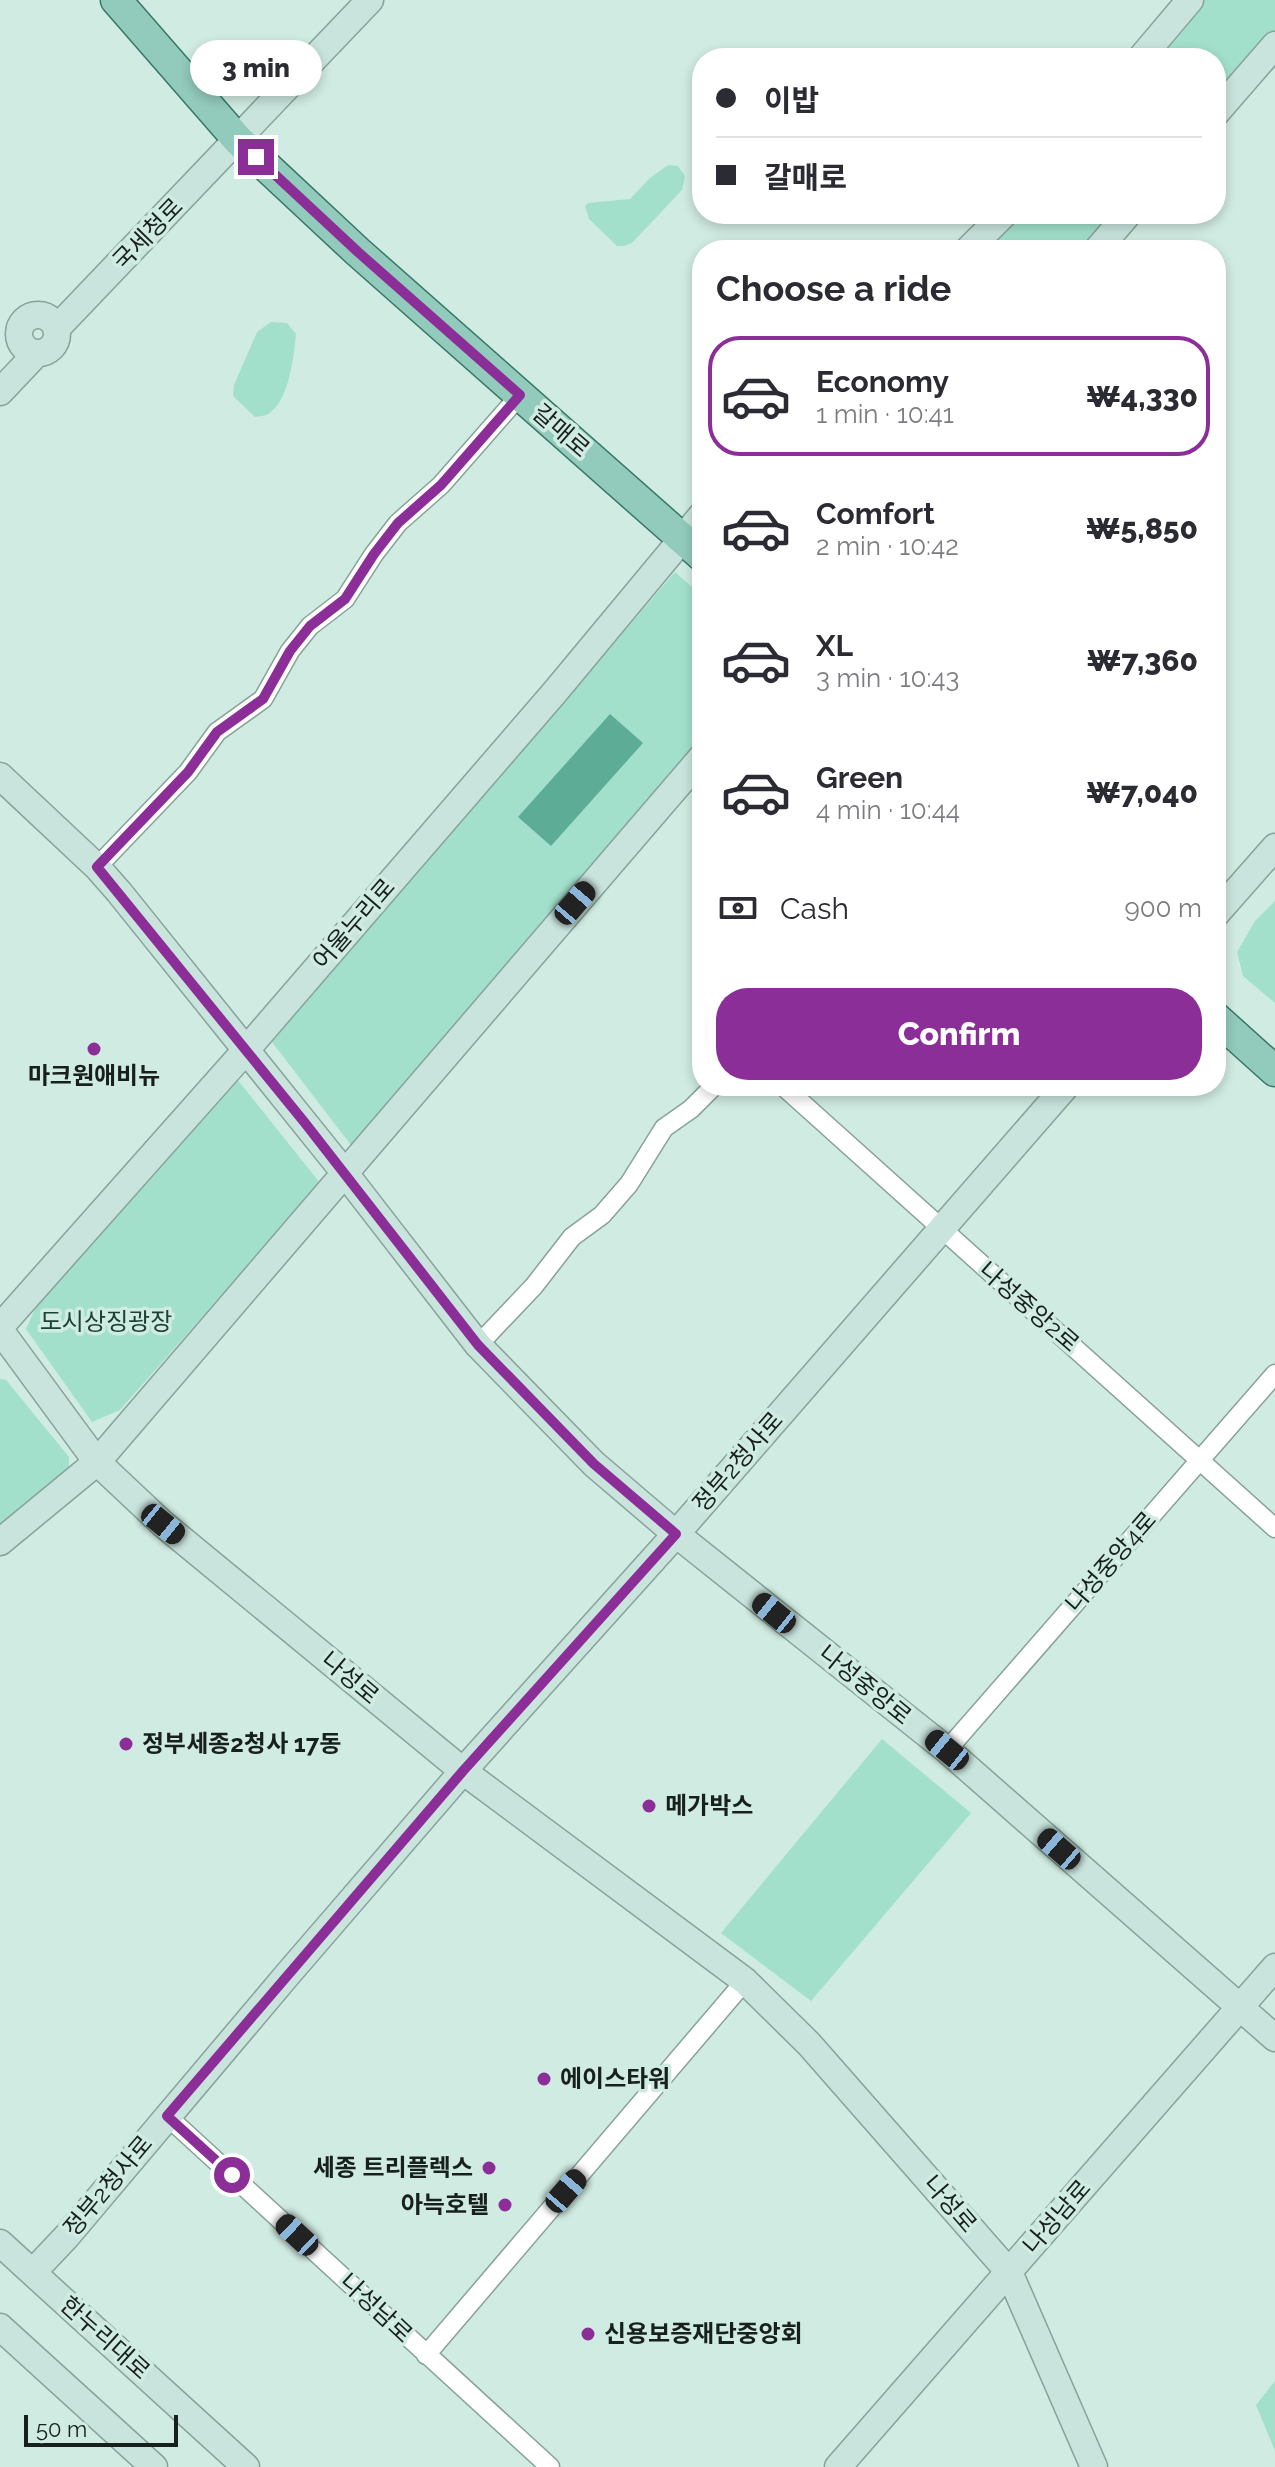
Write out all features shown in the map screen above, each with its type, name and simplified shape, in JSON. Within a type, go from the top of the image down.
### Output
[{"type":"main road","name":"갈매로","points":[[116,0],[238,140],[358,252],[692,547]]},
{"type":"main road","points":[[1226,1027],[1275,1071]]},
{"type":"street","name":"국세청로","points":[[0,392],[36,354],[53,347],[58,335],[57,328],[370,0]]},
{"type":"street","points":[[1149,48],[1190,0]]},
{"type":"street","points":[[1226,101],[1275,45]]},
{"type":"street","points":[[978,240],[994,224]]},
{"type":"street","points":[[1106,240],[1119,224]]},
{"type":"street","points":[[97,867],[188,772],[217,732],[263,699],[290,651],[310,626],[345,599],[398,523],[441,485],[520,395]]},
{"type":"street","name":"어울누리로","points":[[0,1328],[246,1050],[555,692],[692,547]]},
{"type":"street","points":[[0,1542],[97,1462],[692,769]]},
{"type":"street","name":"나성중앙로","points":[[0,776],[97,867],[344,1172],[478,1345],[594,1464],[676,1534],[947,1750],[1275,2038]]},
{"type":"street","points":[[1226,903],[1275,847]]},
{"type":"street","points":[[478,1345],[534,1286],[572,1237],[602,1215],[620,1194],[664,1128],[704,1096]]},
{"type":"street","name":"나성중앙2로","points":[[794,1096],[1275,1528]]},
{"type":"street","name":"정부2청사로","points":[[33,2272],[463,1771],[676,1534],[1057,1096]]},
{"type":"street","name":"나성로","points":[[0,1328],[97,1462],[163,1524],[463,1771],[745,1981],[809,2044],[1009,2272],[1094,2467]]},
{"type":"street","name":"나성중앙4로","points":[[947,1750],[1275,1374]]},
{"type":"street","name":"나성남로","points":[[838,2467],[1275,1967]]},
{"type":"street","points":[[426,2355],[745,1981]]},
{"type":"street","name":"나성남로","points":[[167,2116],[550,2467]]},
{"type":"street","name":"한누리대로","points":[[0,2243],[246,2467]]},
{"type":"street","points":[[0,2327],[154,2467]]},
{"type":"green space","points":[[1197,0],[1275,0],[1275,35],[1226,91],[1226,48],[1156,48]]},
{"type":"green space","points":[[668,165],[678,166],[685,176],[682,190],[632,243],[617,246],[589,219],[585,206],[588,203],[630,199]]},
{"type":"green space","points":[[1006,224],[1109,224],[1096,240],[989,240]]},
{"type":"green space","points":[[271,322],[287,323],[296,334],[292,366],[281,400],[268,414],[255,417],[233,396],[234,385],[257,332]]},
{"type":"green space","points":[[675,572],[692,587],[692,756],[354,1149],[272,1042]]},
{"type":"green space","points":[[1275,901],[1275,1003],[1243,976],[1237,952],[1255,921]]},
{"type":"green space","name":"도시상징광장","points":[[237,1079],[320,1183],[120,1410],[92,1422],[26,1329],[45,1287]]},
{"type":"green space","name":"도시상징광장","points":[[0,1379],[6,1380],[69,1457],[69,1469],[0,1530]]},
{"type":"green space","points":[[882,1739],[971,1813],[811,2001],[721,1933]]},
{"type":"green space","points":[[1275,2381],[1275,2451],[1256,2405]]},
{"type":"shaded area","points":[[610,714],[643,743],[551,846],[518,817]]},
{"type":"place","name":"마크원애비뉴","points":[[94,1049]]},
{"type":"place","name":"정부세종2청사 17동","points":[[126,1744]]},
{"type":"place","name":"메가박스","points":[[649,1806]]},
{"type":"place","name":"에이스타워","points":[[544,2079]]},
{"type":"place","name":"세종 트리플렉스","points":[[489,2168]]},
{"type":"place","name":"아늑호텔","points":[[505,2205]]},
{"type":"place","name":"신용보증재단중앙회","points":[[588,2334]]},
{"type":"route","points":[[232,2175],[167,2116],[463,1771],[676,1534],[594,1464],[478,1345],[305,1123],[97,867],[188,772],[217,732],[263,699],[290,651],[310,626],[345,599],[398,523],[441,485],[520,395],[256,157]]}]
